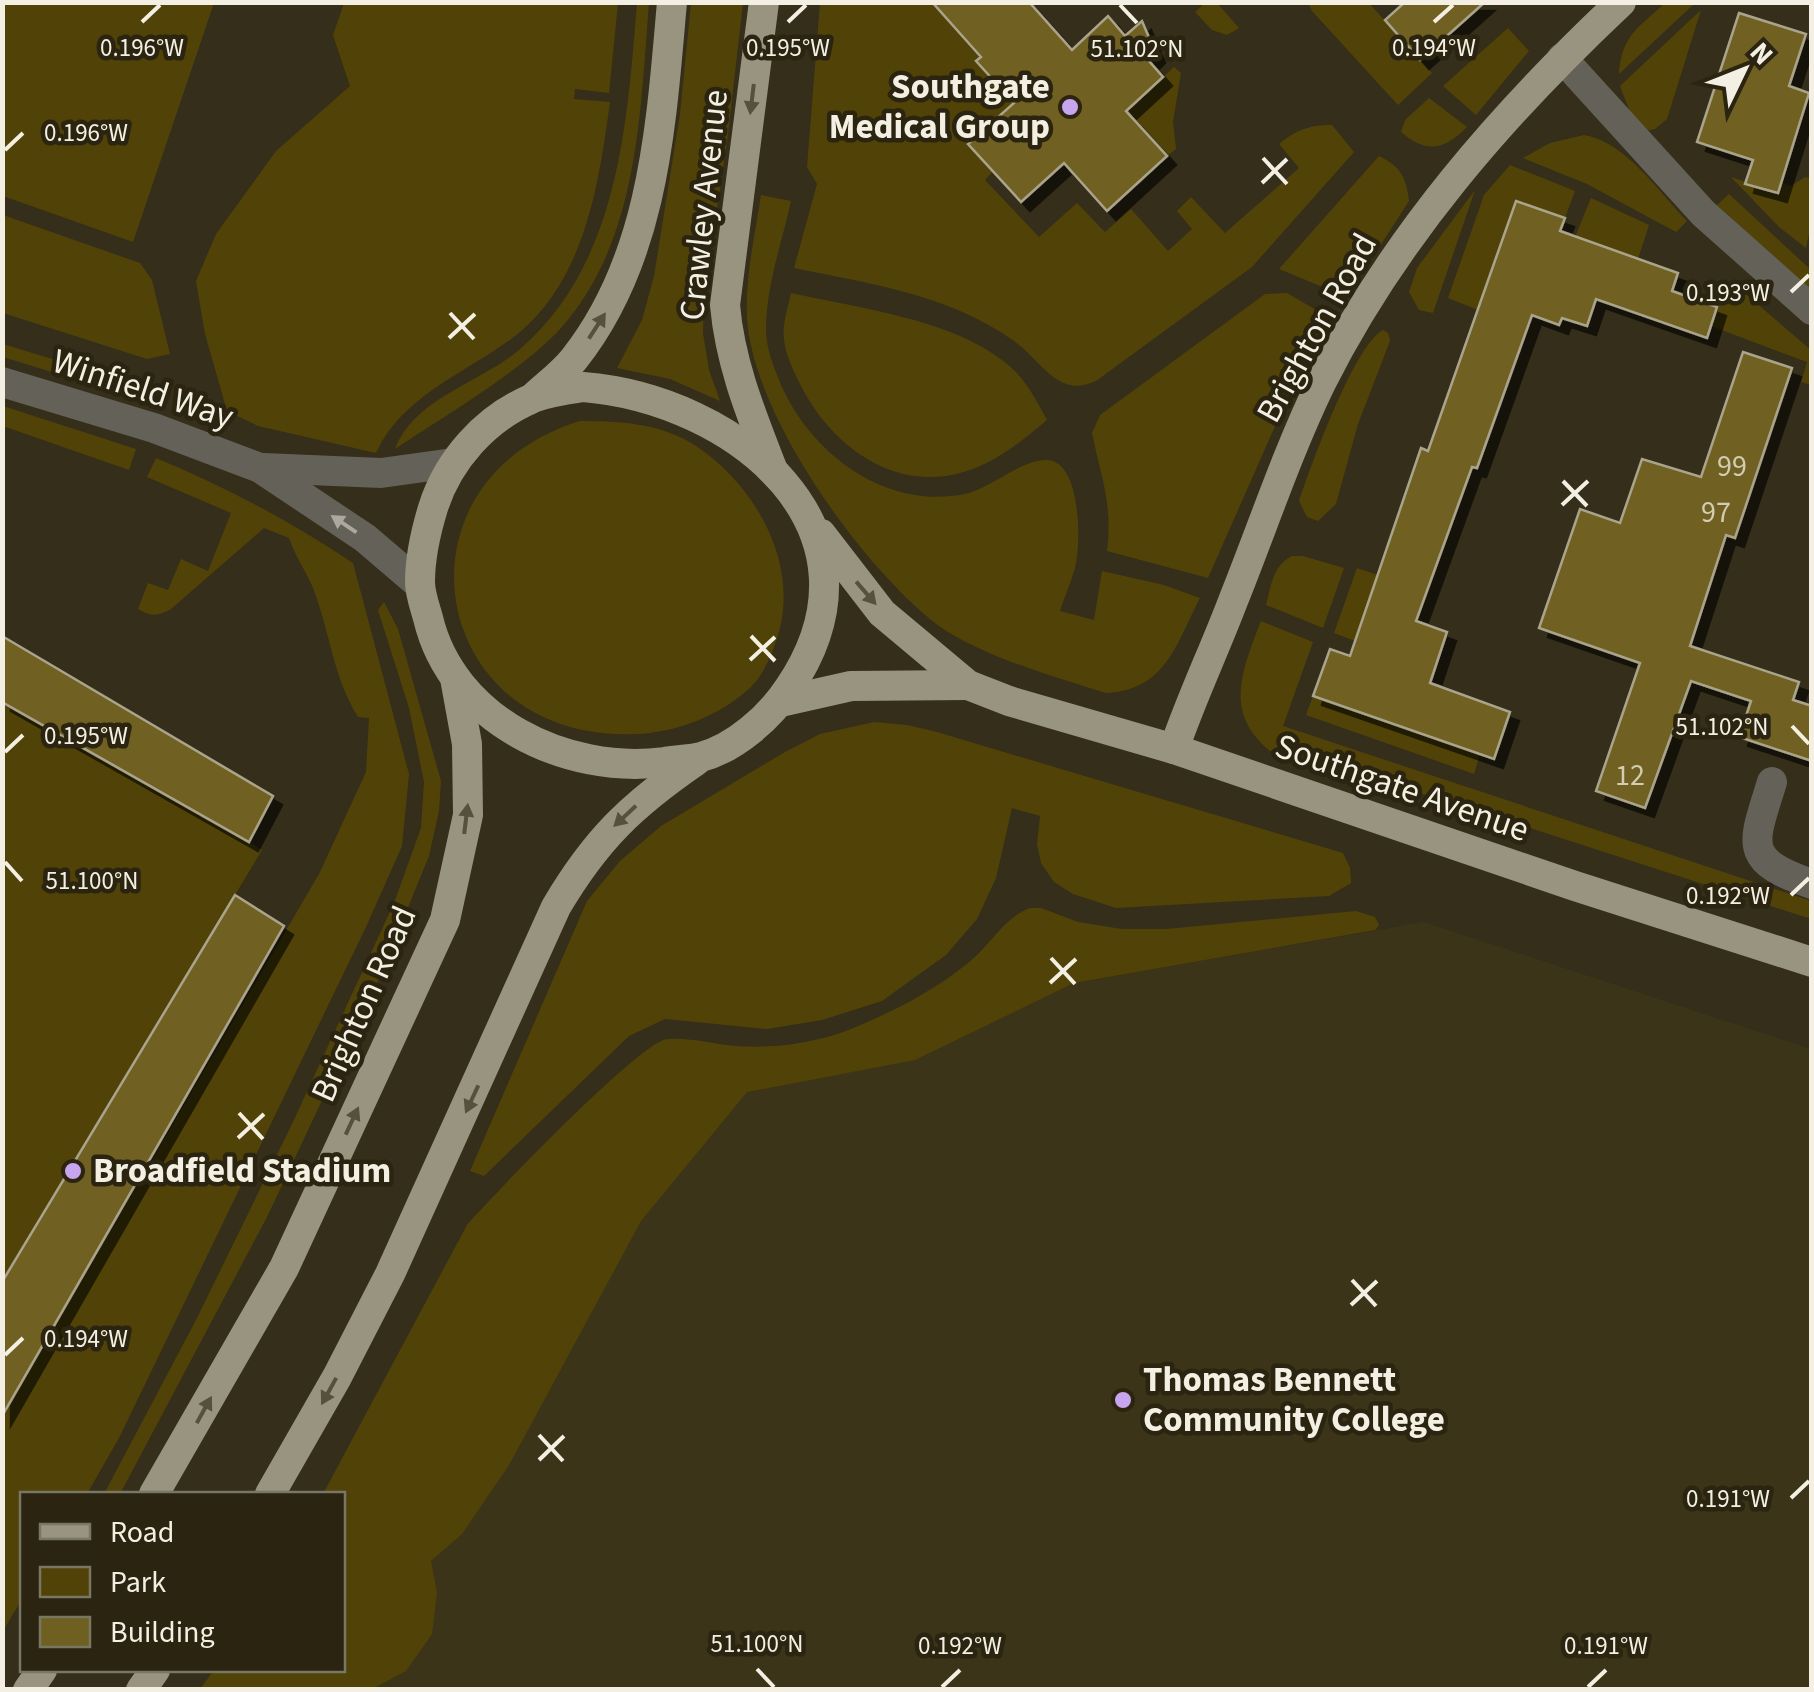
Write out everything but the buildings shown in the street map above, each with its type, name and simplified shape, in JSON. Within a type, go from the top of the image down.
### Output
[{"type":"main road","name":"Crawley Avenue","points":[[533,398],[571,363],[594,332],[615,298],[631,259],[648,203],[672,2]]},
{"type":"main road","name":"Crawley Avenue","points":[[764,2],[725,305],[732,357],[772,468]]},
{"type":"main road","name":"Brighton Road","points":[[1174,749],[1291,454],[1331,366],[1379,283],[1446,188],[1562,58],[1621,2]]},
{"type":"main road","points":[[702,756],[607,764],[526,739],[495,718],[455,678],[434,644],[420,585],[430,518],[439,488],[454,462],[478,435],[533,398],[583,387],[651,398],[709,425],[772,468]]},
{"type":"main road","name":"Southgate Avenue","points":[[772,468],[882,613],[968,684],[1812,962]]},
{"type":"main road","points":[[271,1492],[390,1274],[485,1071],[556,906],[581,865],[606,834],[649,794],[756,724],[780,702],[807,663],[823,602],[821,544],[808,515]]},
{"type":"main road","name":"Brighton Road","points":[[155,1492],[284,1268],[445,920],[468,815],[467,744],[455,678]]},
{"type":"main road","name":"Southgate Avenue","points":[[780,702],[852,686],[968,684]]},
{"type":"street","points":[[1562,58],[1703,213],[1812,310]]},
{"type":"street","name":"Winfield Way","points":[[2,382],[154,428],[260,468],[365,538],[420,585]]},
{"type":"street","name":"Winfield Way","points":[[260,468],[381,473],[454,462]]},
{"type":"street","points":[[1772,782],[1758,828],[1760,857],[1772,868],[1812,884]]},
{"type":"shaded area","name":"Thomas Bennett Community College","points":[[1424,922],[1811,1049],[1811,1689],[252,1690],[345,1672],[345,1665],[697,1068],[1044,996],[1074,983]]},
{"type":"green space","points":[[3,2],[214,3],[133,242],[3,196]]},
{"type":"green space","points":[[344,3],[618,3],[609,93],[575,89],[574,99],[610,102],[586,226],[560,284],[520,332],[403,414],[376,453],[258,426],[227,411],[205,334],[196,281],[216,234],[276,151],[350,86],[333,35]]},
{"type":"green space","points":[[637,3],[649,3],[631,174],[621,216],[587,293],[561,328],[526,360],[395,449],[404,431],[432,404],[519,350],[552,315],[578,277],[598,235],[622,144]]},
{"type":"green space","points":[[691,3],[743,3],[704,295],[703,333],[709,370],[720,401],[670,379],[617,368],[642,320],[654,276],[680,114]]},
{"type":"green space","points":[[820,3],[942,3],[937,8],[981,57],[976,62],[1014,103],[969,145],[993,171],[985,180],[1039,237],[1077,203],[1105,232],[1131,209],[1168,251],[1192,229],[1177,211],[1191,197],[1225,233],[1299,168],[1279,144],[1297,132],[1332,125],[1354,152],[1252,267],[1096,381],[1071,385],[1051,375],[1014,341],[963,312],[908,293],[794,268],[817,184],[807,167]]},
{"type":"green space","points":[[1205,3],[1217,3],[1239,28],[1227,35],[1212,30],[1195,12]]},
{"type":"green space","points":[[1308,3],[1369,3],[1432,73],[1398,105]]},
{"type":"green space","points":[[1665,3],[1695,3],[1619,74],[1628,41]]},
{"type":"green space","points":[[1701,10],[1667,119],[1646,131],[1630,112],[1620,86]]},
{"type":"green space","points":[[1508,28],[1529,51],[1476,115],[1443,86]]},
{"type":"green space","points":[[1174,67],[1181,73],[1173,122],[1176,149],[1167,156],[1126,111]]},
{"type":"green space","points":[[1429,98],[1467,127],[1451,141],[1435,146],[1419,144],[1401,132],[1405,120]]},
{"type":"green space","points":[[1584,135],[1599,139],[1627,157],[1687,221],[1676,232],[1587,184],[1523,158],[1550,143]]},
{"type":"green space","points":[[1379,156],[1401,174],[1409,201],[1347,297],[1279,269]]},
{"type":"green space","points":[[1510,165],[1575,191],[1565,218],[1516,201],[1478,310],[1448,298],[1484,195]]},
{"type":"green space","points":[[1731,177],[1777,193],[1781,183],[1791,186],[1805,177],[1811,178],[1811,224],[1806,248],[1779,227]]},
{"type":"green space","points":[[1475,190],[1433,313],[1419,310],[1409,292],[1417,268]]},
{"type":"green space","points":[[1729,194],[1811,270],[1811,291],[1717,205]]},
{"type":"green space","points":[[761,195],[791,201],[772,281],[766,336],[782,387],[813,435],[855,472],[907,494],[965,494],[1034,462],[1055,462],[1070,480],[1078,527],[1075,568],[1060,611],[1094,620],[1102,571],[1200,598],[1176,647],[1156,674],[1126,690],[1106,693],[990,653],[930,619],[871,560],[813,482],[788,439],[753,355],[747,317],[748,287]]},
{"type":"green space","points":[[1591,198],[1649,225],[1638,259],[1575,237]]},
{"type":"green space","points":[[3,215],[140,263],[152,280],[170,354],[147,359],[3,313]]},
{"type":"green space","points":[[1734,284],[1811,350],[1811,385],[1801,382],[1807,362],[1711,326],[1726,286]]},
{"type":"green space","points":[[791,293],[932,325],[984,348],[1019,375],[1047,420],[1000,456],[961,473],[922,477],[878,465],[824,422],[799,382],[784,339]]},
{"type":"green space","points":[[1287,293],[1330,318],[1295,381],[1208,578],[1107,551],[1107,504],[1092,433],[1100,415],[1265,294]]},
{"type":"green space","points":[[1383,330],[1390,341],[1358,424],[1336,504],[1318,521],[1307,517],[1299,501],[1323,435],[1359,358]]},
{"type":"green space","points":[[3,344],[151,389],[146,401],[3,357]]},
{"type":"green space","points":[[3,406],[136,449],[129,470],[3,426]]},
{"type":"green space","points":[[580,421],[625,423],[683,438],[718,463],[738,484],[769,532],[783,586],[783,614],[772,653],[751,687],[697,721],[634,734],[564,725],[511,697],[475,654],[456,603],[457,549],[477,496],[518,452]]},
{"type":"green space","points":[[156,458],[257,506],[353,563],[409,774],[402,846],[120,1436],[88,1492],[20,1492],[20,1602],[3,1631],[3,636],[273,796],[249,842],[262,850],[235,895],[284,926],[101,1247],[319,874],[366,772],[369,718],[358,717],[350,702],[313,588],[289,538],[264,528],[171,609],[154,615],[138,609],[148,583],[168,590],[181,559],[208,571],[231,513],[147,477]]},
{"type":"green space","points":[[1292,556],[1344,568],[1323,628],[1266,605],[1277,570]]},
{"type":"green space","points":[[1357,568],[1378,575],[1355,641],[1334,633]]},
{"type":"green space","points":[[384,602],[398,629],[441,781],[429,856],[376,986],[267,1217],[121,1492],[105,1492],[196,1320],[292,1124],[394,903],[421,828],[424,782],[409,708],[378,610]]},
{"type":"green space","points":[[1261,621],[1313,642],[1283,726],[1811,901],[1811,919],[1438,798],[1278,757],[1260,742],[1242,711],[1242,677]]},
{"type":"green space","points":[[1313,696],[1480,754],[1474,774],[1306,715]]},
{"type":"green space","points":[[874,722],[937,732],[1343,853],[1351,883],[1329,896],[1116,908],[1073,894],[1054,882],[1041,863],[1037,844],[1040,816],[1012,808],[996,878],[977,919],[946,955],[882,1001],[822,1020],[767,1029],[665,1019],[629,1036],[484,1176],[470,1171],[587,901],[620,861],[661,826],[785,752],[820,734]]},
{"type":"green space","points":[[1041,908],[1078,922],[1122,929],[1166,929],[1356,911],[1375,917],[1379,925],[1375,930],[1074,983],[915,1060],[747,1092],[641,1221],[509,1465],[462,1534],[431,1561],[437,1593],[432,1634],[406,1671],[372,1689],[200,1689],[213,1672],[345,1672],[345,1492],[324,1492],[467,1225],[598,1092],[628,1065],[667,1039],[768,1046],[817,1040],[863,1024],[943,981],[976,956],[1021,912]]},
{"type":"place","name":"Southgate Medical Group","points":[[1070,107]]},
{"type":"place","name":"Broadfield Stadium","points":[[73,1171]]},
{"type":"place","name":"Thomas Bennett Community College","points":[[1123,1400]]}]
